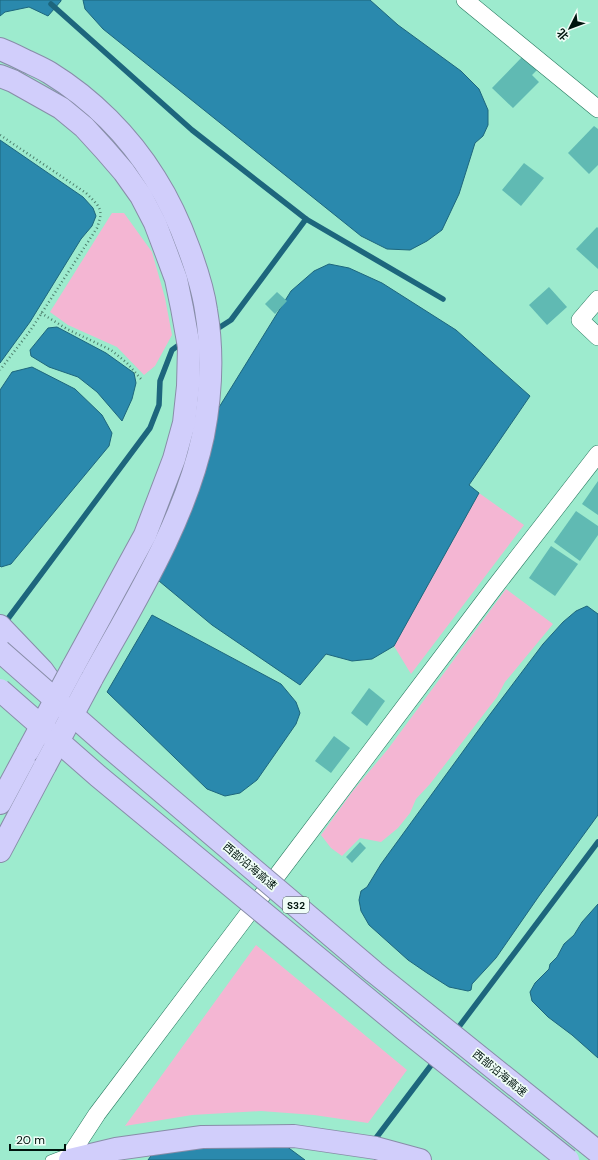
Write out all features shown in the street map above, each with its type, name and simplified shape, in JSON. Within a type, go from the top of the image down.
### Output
[{"type":"highway","points":[[0,49],[50,73],[92,103],[127,139],[156,178],[179,222],[195,265],[206,309],[210,353],[208,397],[203,436],[192,476],[178,516],[160,554],[94,673],[0,851]]},
{"type":"highway","points":[[0,76],[13,81],[61,108],[89,133],[124,172],[141,196],[155,223],[176,279],[189,347],[188,386],[184,423],[174,459],[145,535],[0,803]]},
{"type":"highway","points":[[0,626],[42,670],[52,684],[54,697]]},
{"type":"highway","name":"西部沿海高速","points":[[0,651],[114,751],[374,972],[598,1152]]},
{"type":"highway","name":"S32","points":[[0,690],[110,787],[399,1025],[568,1160]]},
{"type":"highway","points":[[71,1157],[202,1137],[294,1136],[376,1148],[420,1160]]},
{"type":"street","points":[[465,0],[598,109]]},
{"type":"street","points":[[598,300],[580,320],[598,337]]},
{"type":"street","points":[[71,1157],[97,1114],[489,594],[598,454]]},
{"type":"lane","points":[[50,1160],[71,1157]]},
{"type":"path","points":[[0,135],[86,193],[98,204],[102,216],[97,228],[30,331],[0,370]]},
{"type":"path","points":[[41,313],[67,329],[111,350],[127,363],[141,379]]},
{"type":"shaded area","points":[[112,213],[124,213],[152,252],[165,298],[172,335],[155,366],[144,375],[117,347],[68,325],[50,312]]},
{"type":"shaded area","points":[[479,493],[524,525],[411,674],[394,646]]},
{"type":"shaded area","points":[[506,589],[553,624],[505,682],[497,697],[430,784],[416,799],[410,813],[398,828],[381,842],[360,838],[342,856],[331,848],[321,835],[352,792],[388,749]]},
{"type":"shaded area","points":[[256,945],[407,1070],[368,1123],[314,1115],[261,1111],[192,1115],[125,1126]]},
{"type":"water","points":[[0,0],[61,1],[48,16],[29,7],[5,12],[0,16]]},
{"type":"water","points":[[83,0],[370,0],[398,25],[461,71],[479,89],[488,110],[488,125],[483,136],[475,143],[459,194],[442,230],[427,241],[410,250],[387,249],[361,236],[103,29],[85,9]]},
{"type":"water","points":[[0,140],[83,197],[93,208],[96,216],[92,226],[81,239],[30,322],[0,363]]},
{"type":"water","points":[[329,264],[349,268],[382,283],[456,330],[530,396],[469,485],[479,493],[394,646],[372,659],[352,661],[326,654],[300,685],[212,625],[153,576],[166,493],[291,291],[314,271]]},
{"type":"water","points":[[57,327],[106,353],[134,373],[136,383],[132,399],[122,421],[97,392],[78,377],[49,367],[31,356],[30,350],[48,328]]},
{"type":"water","points":[[32,367],[75,389],[102,415],[112,433],[109,446],[11,564],[1,567],[0,390],[12,372]]},
{"type":"water","points":[[587,606],[598,614],[598,815],[496,958],[472,984],[471,990],[468,991],[449,987],[408,960],[369,925],[361,911],[359,900],[361,891],[367,887],[381,864],[543,644],[563,622],[576,611]]},
{"type":"water","points":[[152,615],[281,684],[296,702],[300,713],[296,724],[257,780],[240,793],[225,796],[207,789],[107,692]]},
{"type":"water","points":[[598,904],[598,1058],[572,1035],[548,1017],[532,1001],[530,992],[535,983],[549,969],[550,964],[557,957],[564,944],[574,935],[582,922]]},
{"type":"water","points":[[278,1140],[305,1160],[148,1160],[156,1149]]},
{"type":"building","points":[[523,56],[537,70],[532,75],[539,82],[513,108],[492,88]]},
{"type":"building","points":[[594,126],[598,129],[598,165],[589,174],[568,153]]},
{"type":"building","points":[[524,163],[544,178],[521,206],[502,190]]},
{"type":"building","points":[[597,227],[598,228],[598,269],[576,249]]},
{"type":"building","points":[[549,287],[567,307],[547,325],[529,305]]},
{"type":"building","points":[[277,292],[287,301],[275,314],[265,304]]},
{"type":"building","points":[[598,481],[598,515],[582,504]]},
{"type":"building","points":[[576,511],[598,526],[598,535],[580,561],[554,542]]},
{"type":"building","points":[[551,546],[578,564],[555,596],[529,578]]},
{"type":"building","points":[[369,688],[385,701],[367,726],[351,713]]},
{"type":"building","points":[[334,736],[350,748],[331,773],[315,761]]},
{"type":"building","points":[[360,842],[366,848],[352,863],[346,857]]},
{"type":"waterway","points":[[51,4],[192,130],[306,219],[443,299]]},
{"type":"waterway","points":[[214,329],[217,329],[231,320],[306,219]]},
{"type":"waterway","points":[[4,624],[150,428],[159,405],[160,381],[172,350],[183,342]]},
{"type":"waterway","points":[[455,1032],[598,842]]},
{"type":"waterway","points":[[373,1142],[435,1060]]}]
